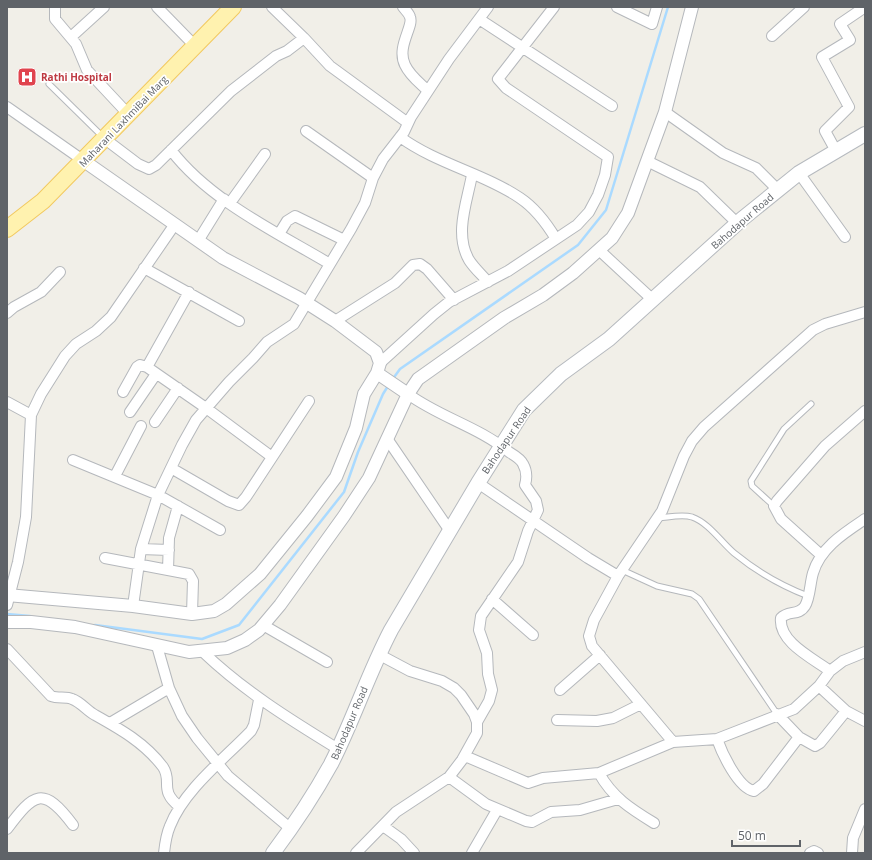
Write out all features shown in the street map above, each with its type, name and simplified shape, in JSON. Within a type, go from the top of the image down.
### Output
[{"type":"main road","name":"Maharani LaxhmiBai Marg","points":[[7,229],[43,201],[84,161],[196,47],[233,7]]},
{"type":"main road","name":"Bahodapur Road","points":[[273,853],[291,829],[313,794],[338,749],[378,654],[478,483],[524,410],[561,374],[609,340],[737,223],[800,173],[865,134]]},
{"type":"street","points":[[54,7],[55,19],[71,37],[82,54],[87,70],[129,115]]},
{"type":"street","points":[[71,37],[104,7]]},
{"type":"street","points":[[157,7],[196,47]]},
{"type":"street","points":[[272,7],[330,66],[408,123]]},
{"type":"street","points":[[403,7],[410,16],[411,20],[406,34],[402,54],[404,64],[410,73],[428,91]]},
{"type":"street","points":[[133,606],[141,549],[158,495],[185,439],[206,408],[267,342],[294,324],[365,203],[373,178],[383,159],[400,137],[449,58],[488,7]]},
{"type":"street","points":[[175,224],[111,318],[96,331],[76,344],[66,356],[41,394],[31,415],[26,517],[8,598],[133,606],[192,614],[214,611],[240,592],[260,574],[324,495],[336,477],[356,428],[362,398],[380,371],[434,314],[454,300],[508,271],[577,226],[589,212],[598,195],[606,175],[608,157],[500,82],[498,79],[523,49],[554,7]]},
{"type":"street","points":[[618,7],[652,24],[657,7]]},
{"type":"street","points":[[7,622],[31,622],[75,627],[189,652],[203,652],[227,648],[245,640],[263,625],[280,605],[344,516],[369,478],[388,440],[404,391],[418,378],[504,318],[543,295],[612,238],[628,213],[665,112],[692,7]]},
{"type":"street","points":[[772,36],[804,7]]},
{"type":"street","points":[[836,151],[826,131],[849,107],[822,57],[850,40],[840,24],[865,7]]},
{"type":"street","points":[[479,19],[612,106]]},
{"type":"street","points":[[105,139],[138,164],[149,169],[171,150],[231,91],[276,56],[287,51],[304,38]]},
{"type":"street","points":[[7,107],[237,267],[307,303],[335,321],[376,352],[380,371],[404,391],[423,405],[456,419],[502,446],[523,463],[527,478],[525,485],[536,501],[538,510],[532,520],[518,562],[481,616],[479,630],[487,653],[491,695],[477,722],[477,733],[465,756],[448,777],[408,803],[356,853]]},
{"type":"street","points":[[665,112],[724,153],[756,168],[778,190]]},
{"type":"street","points":[[306,131],[373,178]]},
{"type":"street","points":[[400,137],[416,148],[472,175],[493,183],[521,198],[545,221],[556,239]]},
{"type":"street","points":[[171,150],[184,167],[227,201],[330,264]]},
{"type":"street","points":[[198,241],[227,201],[265,154]]},
{"type":"street","points":[[647,161],[700,187],[737,223]]},
{"type":"street","points":[[800,173],[845,237]]},
{"type":"street","points":[[472,175],[463,218],[462,236],[469,260],[488,282]]},
{"type":"street","points":[[279,234],[287,221],[295,216],[344,240]]},
{"type":"street","points":[[599,250],[653,300]]},
{"type":"street","points":[[335,321],[395,283],[413,265],[420,264],[428,268],[454,300]]},
{"type":"street","points":[[144,268],[239,321]]},
{"type":"street","points":[[7,313],[14,307],[41,292],[60,272]]},
{"type":"street","points":[[147,367],[188,292]]},
{"type":"street","points":[[673,742],[592,646],[590,636],[594,620],[620,573],[658,518],[675,482],[684,456],[692,441],[704,427],[741,396],[813,330],[825,324],[865,312]]},
{"type":"street","points":[[123,392],[136,368],[140,365],[147,367],[206,408],[272,457]]},
{"type":"street","points":[[130,412],[156,374]]},
{"type":"street","points":[[155,422],[178,388]]},
{"type":"street","points":[[171,468],[228,501],[239,504],[309,401]]},
{"type":"street","points":[[7,402],[31,415]]},
{"type":"street","points":[[821,555],[781,519],[774,506],[825,446],[865,411]]},
{"type":"street","points":[[115,476],[141,426]]},
{"type":"street","points":[[388,440],[450,531]]},
{"type":"street","points":[[73,460],[158,495],[220,530]]},
{"type":"street","points":[[478,483],[588,558],[620,573]]},
{"type":"street","points":[[168,570],[169,538],[178,506]]},
{"type":"street","points":[[830,671],[793,644],[784,632],[781,622],[784,615],[802,610],[805,606],[815,566],[821,555],[842,534],[865,519]]},
{"type":"street","points":[[141,549],[168,550]]},
{"type":"street","points":[[105,558],[189,574],[192,577],[192,614]]},
{"type":"street","points":[[492,599],[533,635]]},
{"type":"street","points":[[263,625],[327,662]]},
{"type":"street","points":[[157,646],[169,688],[182,716],[217,765],[248,794],[291,829]]},
{"type":"street","points":[[7,649],[51,696],[74,699],[94,714],[110,722],[140,743],[164,769],[166,775],[167,792],[171,800],[180,807]]},
{"type":"street","points":[[203,652],[238,684],[259,700],[338,749]]},
{"type":"street","points":[[465,756],[528,783],[543,778],[599,772],[673,742],[717,739],[794,709],[819,686],[830,671],[843,661],[865,652]]},
{"type":"street","points":[[378,654],[410,671],[442,681],[454,688],[467,703],[477,722]]},
{"type":"street","points":[[560,690],[600,655]]},
{"type":"street","points":[[819,686],[846,711],[865,721]]},
{"type":"street","points":[[110,722],[169,688]]},
{"type":"street","points":[[164,853],[170,825],[180,807],[217,765],[251,731],[254,725],[259,700]]},
{"type":"street","points":[[557,720],[598,720],[613,718],[641,704]]},
{"type":"street","points":[[778,714],[799,737],[815,746],[818,746],[846,711]]},
{"type":"street","points":[[717,739],[732,771],[745,786],[754,791],[763,784],[799,737]]},
{"type":"street","points":[[599,772],[606,785],[618,799],[654,823]]},
{"type":"street","points":[[448,777],[497,810],[532,822],[551,812],[580,810],[618,799]]},
{"type":"street","points":[[7,830],[23,807],[34,800],[42,798],[59,806],[73,825]]},
{"type":"street","points":[[852,853],[853,838],[865,809]]},
{"type":"street","points":[[472,853],[497,810]]},
{"type":"street","points":[[383,826],[401,839],[414,853]]},
{"type":"street","points":[[810,853],[814,851],[818,853]]},
{"type":"lane","points":[[49,84],[105,139]]},
{"type":"lane","points":[[774,506],[752,486],[751,481],[784,430],[811,404]]},
{"type":"lane","points":[[658,518],[684,516],[701,522],[728,548],[751,565],[792,590],[808,596]]},
{"type":"lane","points":[[620,573],[657,586],[692,594],[699,599],[778,714]]},
{"type":"waterway","points":[[392,380],[400,369],[578,245],[606,210],[668,7]]},
{"type":"waterway","points":[[95,625],[202,639],[239,625],[344,492],[358,452],[383,394],[388,386]]},
{"type":"waterway","points":[[7,614],[30,616]]},
{"type":"place","name":"Rathi Hospital","points":[[27,77]]}]
